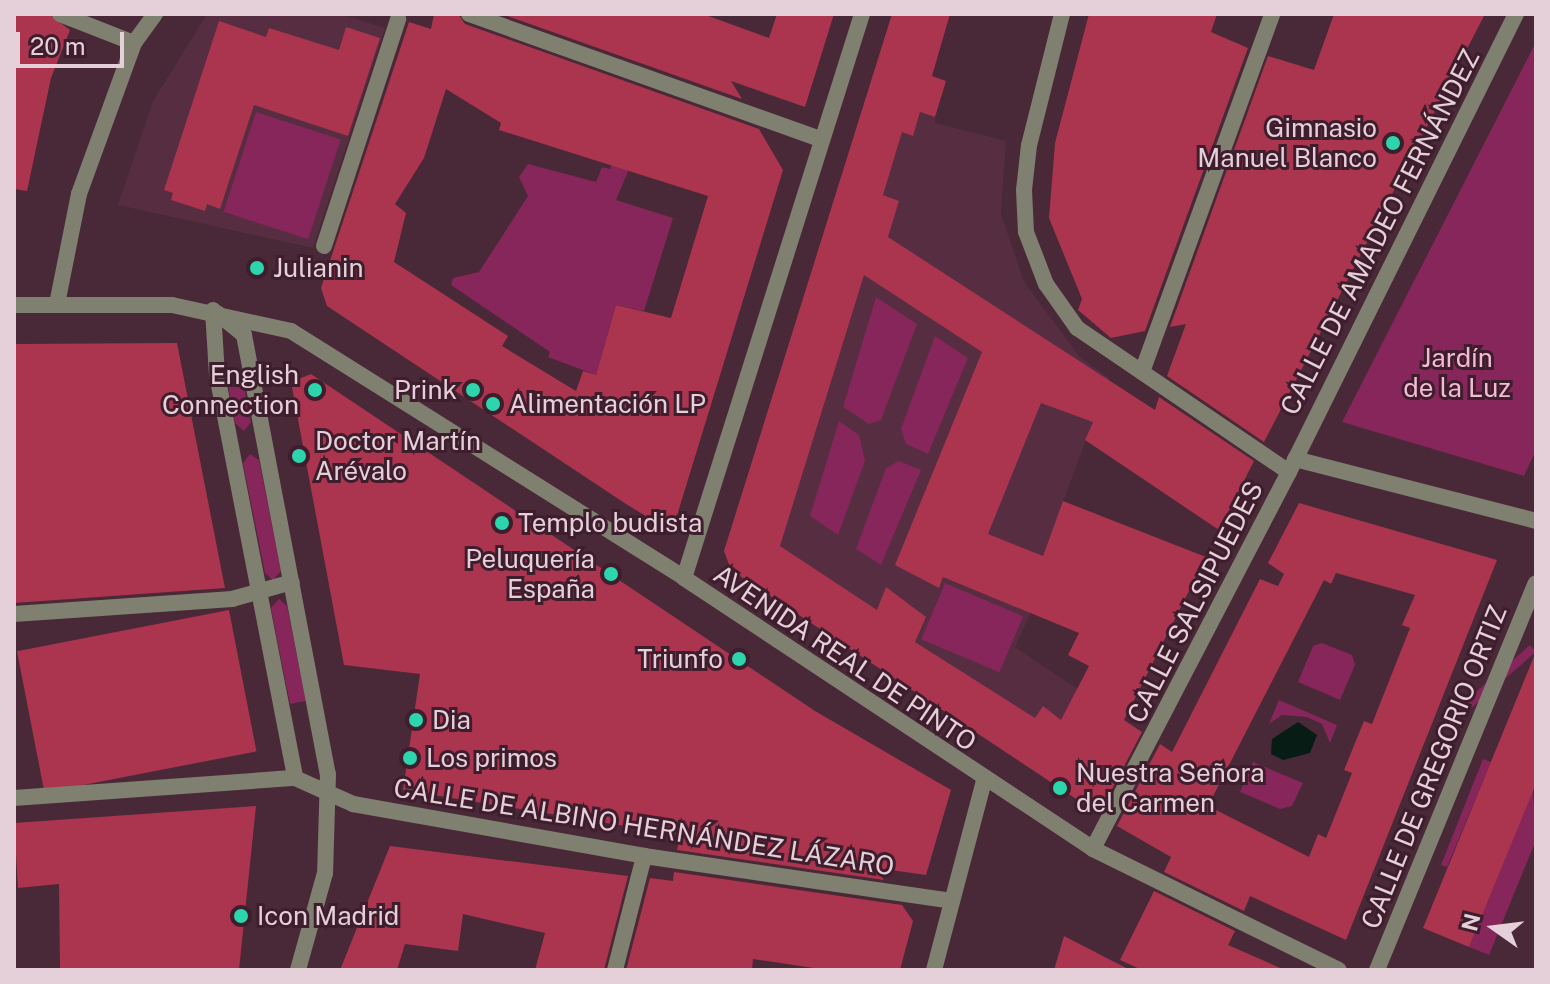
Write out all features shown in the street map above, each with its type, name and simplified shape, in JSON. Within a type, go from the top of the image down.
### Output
[{"type":"street","points":[[60,14],[134,43]]},
{"type":"street","points":[[57,304],[79,194],[134,43],[155,14]]},
{"type":"street","points":[[469,14],[820,139]]},
{"type":"street","points":[[684,578],[820,139],[862,14]]},
{"type":"street","name":"CALLE SALSIPUEDES","points":[[1062,14],[1029,145],[1026,232],[1046,284],[1077,328],[1292,466],[1093,849]]},
{"type":"street","points":[[1142,372],[1272,14]]},
{"type":"street","name":"CALLE DE AMADEO FERNÁNDEZ","points":[[1292,466],[1516,14]]},
{"type":"street","points":[[324,246],[398,19]]},
{"type":"street","name":"AVENIDA REAL DE PINTO","points":[[14,305],[213,310],[291,331],[684,578],[984,781],[1093,849],[1339,970]]},
{"type":"street","points":[[213,310],[244,335],[330,798],[325,873],[298,970]]},
{"type":"street","points":[[14,798],[295,778],[217,375],[213,310]]},
{"type":"street","points":[[1292,466],[1536,521]]},
{"type":"street","points":[[14,614],[260,596],[292,582]]},
{"type":"street","name":"CALLE DE GREGORIO ORTIZ","points":[[1377,970],[1536,583]]},
{"type":"street","name":"CALLE DE ALBINO HERNÁNDEZ LÁZARO","points":[[295,778],[330,798],[644,856],[952,901]]},
{"type":"street","points":[[934,970],[984,781]]},
{"type":"street","points":[[615,970],[644,856]]},
{"type":"shaded area","points":[[207,14],[340,14],[385,28],[313,248],[118,205],[153,101]]},
{"type":"shaded area","points":[[867,96],[935,117],[935,123],[1006,141],[1001,214],[1024,282],[1080,357],[1109,378],[1043,556],[1055,561],[1015,647],[1137,729],[1097,813],[731,570],[724,551]]},
{"type":"shaded area","points":[[1298,722],[1317,735],[1310,753],[1283,760],[1271,754],[1272,739]]},
{"type":"green space","name":"Jardín de la Luz","points":[[1536,42],[1536,450],[1524,476],[1342,422]]},
{"type":"green space","points":[[256,112],[341,140],[308,239],[224,212]]},
{"type":"green space","points":[[616,151],[629,169],[616,200],[673,218],[644,311],[616,305],[596,375],[548,357],[550,352],[451,285],[453,278],[479,272],[528,196],[519,177],[528,164],[596,182],[602,167],[610,169]]},
{"type":"green space","points":[[876,297],[917,324],[881,420],[869,424],[843,407]]},
{"type":"green space","points":[[935,336],[968,358],[928,454],[906,444],[901,429]]},
{"type":"green space","points":[[243,381],[251,422],[244,431],[235,423],[228,385]]},
{"type":"green space","points":[[839,421],[859,435],[865,461],[838,535],[810,516]]},
{"type":"green space","points":[[250,454],[259,460],[281,571],[273,580],[265,573],[243,463]]},
{"type":"green space","points":[[899,461],[921,470],[881,565],[856,549],[886,468]]},
{"type":"green space","points":[[945,583],[1023,616],[999,672],[921,639]]},
{"type":"green space","points":[[279,599],[287,606],[306,701],[290,704],[271,608]]},
{"type":"green space","points":[[1322,643],[1352,655],[1355,665],[1340,700],[1298,682],[1313,646]]},
{"type":"green space","points":[[1530,645],[1536,652],[1454,723],[1448,716]]},
{"type":"green space","points":[[1279,700],[1337,725],[1330,743],[1322,724],[1307,717],[1282,715],[1269,724]]},
{"type":"green space","points":[[1483,759],[1491,762],[1447,867],[1441,865]]},
{"type":"green space","points":[[1253,762],[1303,783],[1292,806],[1280,809],[1240,792]]},
{"type":"green space","points":[[1533,790],[1536,840],[1489,955],[1469,947]]},
{"type":"building","points":[[14,14],[49,14],[70,30],[51,78],[27,191],[14,189]]},
{"type":"building","points":[[434,14],[458,14],[465,24],[759,129],[783,170],[675,522],[662,526],[626,504],[327,306],[321,288],[409,22],[431,29]],"holes":[[[446,89],[501,123],[499,130],[708,196],[671,318],[616,305],[596,375],[583,371],[576,391],[502,346],[508,336],[394,262],[406,213],[395,204],[424,158]]]},
{"type":"building","points":[[502,14],[703,14],[769,38],[777,14],[834,14],[805,107],[731,81],[742,99]]},
{"type":"building","points":[[892,14],[950,14],[932,76],[946,81],[935,117],[920,112],[913,136],[902,132],[883,195],[899,201],[888,237],[1155,410],[1159,397],[1254,461],[1219,530],[1085,440],[1093,422],[1041,403],[988,534],[1043,556],[1063,501],[1206,557],[1124,720],[1142,732],[1099,814],[731,570],[724,551]],"holes":[[[864,275],[982,352],[895,565],[939,588],[943,577],[1079,633],[1068,655],[1089,666],[1061,720],[1043,706],[1035,718],[915,642],[926,617],[886,587],[877,610],[780,546]]]},
{"type":"building","points":[[1089,14],[1217,14],[1211,32],[1248,48],[1145,331],[1111,338],[1078,310],[1082,299],[1049,218],[1055,143]]},
{"type":"building","points":[[1334,14],[1485,14],[1264,442],[1167,376],[1186,324],[1170,327],[1268,56],[1314,70]]},
{"type":"building","points":[[219,21],[266,37],[269,28],[339,50],[346,27],[380,38],[348,136],[254,105],[220,209],[207,204],[205,211],[171,200],[173,193],[164,190]]},
{"type":"building","points":[[177,343],[225,588],[14,603],[14,344]]},
{"type":"building","points":[[311,374],[815,711],[951,790],[926,875],[876,868],[884,880],[677,850],[680,835],[403,790],[420,674],[344,665],[291,382]]},
{"type":"building","points":[[1299,503],[1497,560],[1346,940],[1250,896],[1244,911],[1164,872],[1171,857],[1117,826],[1160,744],[1172,752],[1260,579],[1278,586],[1284,574],[1268,563]],"holes":[[[1336,573],[1415,595],[1402,625],[1410,628],[1372,724],[1364,721],[1344,770],[1352,773],[1326,838],[1318,834],[1309,857],[1208,806],[1324,580],[1331,584]]]},
{"type":"building","points":[[229,610],[256,751],[44,793],[17,651]]},
{"type":"building","points":[[1535,654],[1536,784],[1469,947],[1423,928]]},
{"type":"building","points":[[256,806],[239,970],[60,970],[59,884],[18,888],[14,823]]},
{"type":"building","points":[[390,846],[628,876],[604,970],[535,970],[545,933],[463,914],[458,951],[405,944],[397,970],[340,970]]},
{"type":"building","points":[[674,872],[902,905],[913,921],[900,970],[827,970],[753,959],[752,970],[626,970],[650,878],[673,881]]},
{"type":"building","points":[[1154,891],[1235,931],[1228,945],[1285,970],[1142,970],[1120,960]]},
{"type":"building","points":[[1064,936],[1130,970],[1054,970]]},
{"type":"place","name":"Gimnasio Manuel Blanco","points":[[1393,143]]},
{"type":"place","name":"Julianin","points":[[257,268]]},
{"type":"place","name":"English Connection","points":[[315,390]]},
{"type":"place","name":"Prink","points":[[473,390]]},
{"type":"place","name":"Alimentación LP","points":[[493,404]]},
{"type":"place","name":"Doctor Martín Arévalo","points":[[299,456]]},
{"type":"place","name":"Templo budista","points":[[502,523]]},
{"type":"place","name":"Peluquería España","points":[[611,574]]},
{"type":"place","name":"Triunfo","points":[[739,659]]},
{"type":"place","name":"Dia","points":[[416,720]]},
{"type":"place","name":"Los primos","points":[[410,758]]},
{"type":"place","name":"Nuestra Señora del Carmen","points":[[1060,788]]},
{"type":"place","name":"Icon Madrid","points":[[241,916]]}]
